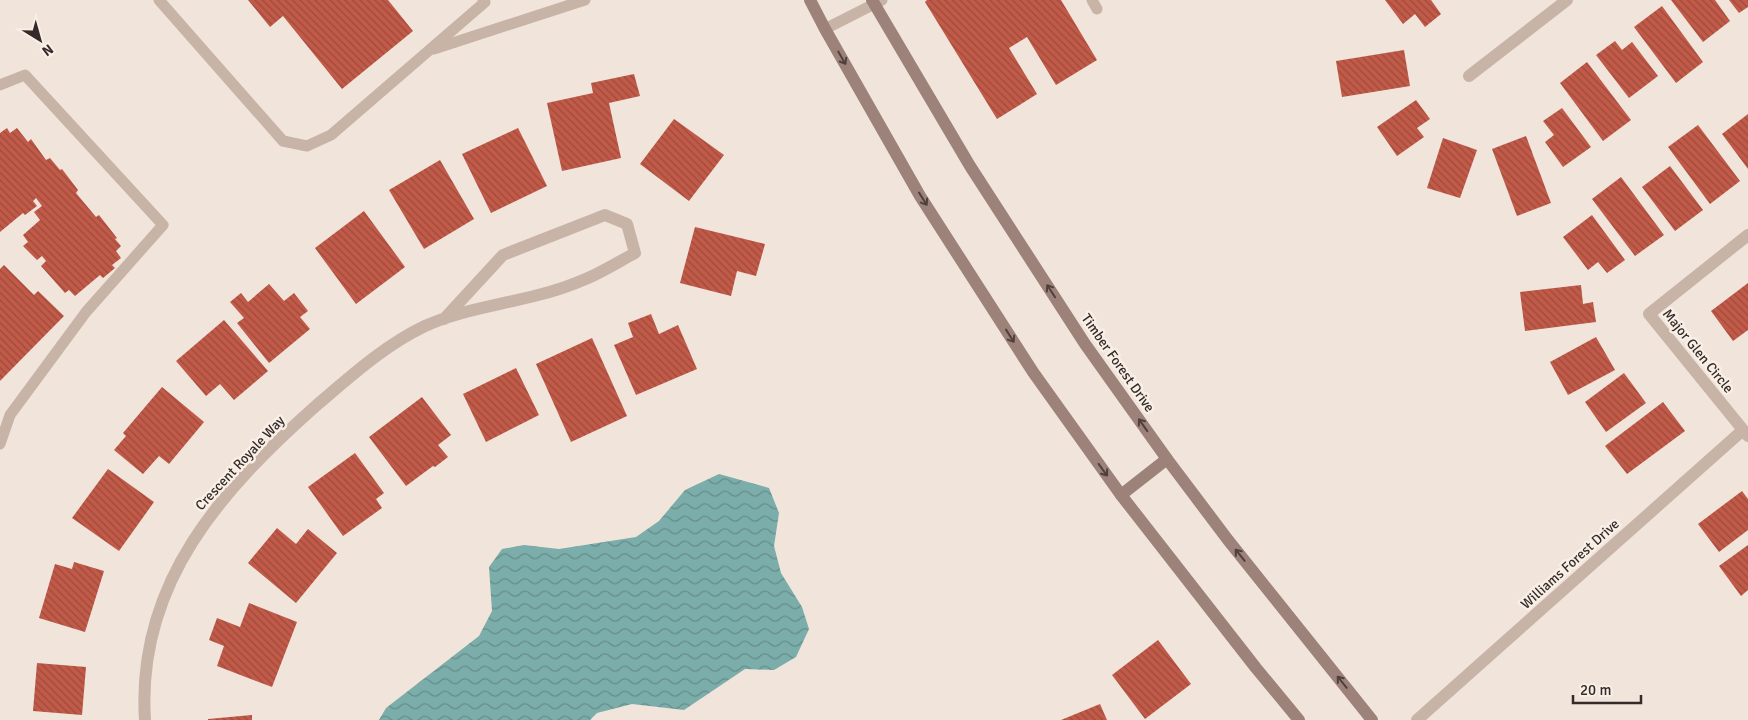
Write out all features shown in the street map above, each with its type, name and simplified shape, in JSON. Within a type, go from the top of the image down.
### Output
[{"type":"main road","points":[[810,0],[825,30],[936,221],[1033,372],[1121,495],[1256,668],[1300,720]]},
{"type":"main road","name":"Timber Forest Drive","points":[[876,2],[970,166],[1086,344],[1167,459],[1228,540],[1372,720]]},
{"type":"main road","points":[[1121,495],[1167,459]]},
{"type":"street","points":[[1469,76],[1567,0]]},
{"type":"street","name":"Crescent Royale Way","points":[[145,720],[144,689],[146,664],[157,615],[176,569],[202,526],[254,466],[329,395],[385,350],[424,327],[444,319],[540,295],[589,278],[635,253],[627,224],[605,214],[502,255],[444,319]]},
{"type":"street","name":"Major Glen Circle","points":[[1745,433],[1649,314],[1748,235]]},
{"type":"street","name":"Williams Forest Drive","points":[[1416,720],[1745,433]]},
{"type":"lane","points":[[159,0],[283,141],[307,146],[331,135],[485,2],[484,0]]},
{"type":"lane","points":[[428,51],[585,0]]},
{"type":"lane","points":[[825,30],[876,2]]},
{"type":"lane","points":[[0,85],[24,75],[164,225],[86,312],[10,415],[0,444]]},
{"type":"water","points":[[719,474],[769,488],[779,513],[774,546],[781,573],[802,607],[809,629],[796,657],[774,670],[745,669],[684,710],[632,704],[597,713],[590,720],[379,720],[386,708],[479,636],[492,611],[489,567],[502,549],[524,545],[559,549],[636,537],[659,521],[685,490]]},
{"type":"building","points":[[248,0],[388,0],[413,31],[342,89],[283,16],[270,27]]},
{"type":"building","points":[[927,0],[1061,0],[1097,60],[1056,85],[1027,37],[1009,48],[1037,94],[997,119],[925,2]]},
{"type":"building","points":[[1385,0],[1431,0],[1441,14],[1425,27],[1415,14],[1403,24]]},
{"type":"building","points":[[1671,0],[1715,0],[1730,21],[1703,42]]},
{"type":"building","points":[[1729,0],[1748,0],[1748,7],[1739,13]]},
{"type":"building","points":[[1662,6],[1703,62],[1676,83],[1634,27]]},
{"type":"building","points":[[1615,41],[1622,50],[1632,42],[1658,76],[1629,98],[1596,55]]},
{"type":"building","points":[[1404,50],[1410,86],[1342,97],[1336,61]]},
{"type":"building","points":[[1587,62],[1631,120],[1603,141],[1560,83]]},
{"type":"building","points":[[634,74],[640,96],[609,103],[621,158],[562,171],[547,103],[593,93],[591,83]]},
{"type":"building","points":[[1416,100],[1430,119],[1417,128],[1424,137],[1397,156],[1377,127]]},
{"type":"building","points":[[1562,108],[1591,147],[1563,167],[1545,142],[1554,135],[1543,121]]},
{"type":"building","points":[[1748,114],[1748,169],[1722,134]]},
{"type":"building","points":[[674,119],[724,155],[689,201],[640,164]]},
{"type":"building","points":[[1698,125],[1740,181],[1710,204],[1668,147]]},
{"type":"building","points":[[7,128],[10,133],[17,128],[28,142],[31,139],[46,160],[50,158],[60,170],[62,169],[78,190],[76,193],[96,217],[99,215],[121,246],[116,251],[121,258],[112,265],[115,268],[103,278],[100,275],[75,296],[69,290],[65,293],[41,266],[46,261],[42,256],[37,260],[23,246],[28,242],[23,235],[40,220],[34,212],[42,206],[36,198],[33,201],[37,206],[25,215],[23,213],[0,232],[0,133]]},
{"type":"building","points":[[518,128],[547,186],[491,213],[462,154]]},
{"type":"building","points":[[1526,136],[1551,203],[1517,216],[1492,149]]},
{"type":"building","points":[[1443,138],[1477,150],[1460,198],[1427,188]]},
{"type":"building","points":[[440,160],[474,219],[424,249],[389,190]]},
{"type":"building","points":[[1670,166],[1703,210],[1675,231],[1642,187]]},
{"type":"building","points":[[1621,177],[1664,235],[1635,256],[1592,199]]},
{"type":"building","points":[[364,211],[405,267],[356,304],[315,248]]},
{"type":"building","points":[[1592,215],[1625,260],[1607,273],[1598,262],[1588,270],[1563,237]]},
{"type":"building","points":[[695,227],[765,244],[756,276],[737,271],[731,296],[680,283]]},
{"type":"building","points":[[4,265],[34,295],[38,291],[64,316],[0,381],[0,269]]},
{"type":"building","points":[[1748,283],[1748,330],[1733,341],[1711,311]]},
{"type":"building","points":[[269,284],[284,301],[294,293],[308,311],[300,317],[310,329],[269,363],[237,323],[244,318],[230,302],[241,293],[248,302]]},
{"type":"building","points":[[1581,285],[1583,304],[1593,302],[1596,322],[1525,331],[1520,292]]},
{"type":"building","points":[[651,314],[659,334],[678,325],[697,369],[636,395],[614,345],[633,337],[628,323]]},
{"type":"building","points":[[224,320],[268,371],[234,400],[220,384],[206,396],[176,361]]},
{"type":"building","points":[[1596,337],[1615,370],[1568,395],[1550,362]]},
{"type":"building","points":[[592,338],[627,416],[571,442],[536,364]]},
{"type":"building","points":[[516,368],[539,415],[486,442],[463,394]]},
{"type":"building","points":[[1624,373],[1646,403],[1606,432],[1585,402]]},
{"type":"building","points":[[162,387],[204,422],[169,464],[159,456],[143,474],[114,450],[126,436],[123,433]]},
{"type":"building","points":[[422,397],[451,435],[438,445],[448,457],[406,486],[369,437]]},
{"type":"building","points":[[1663,402],[1685,431],[1627,474],[1605,446]]},
{"type":"building","points":[[355,453],[384,493],[376,499],[382,508],[343,536],[308,487]]},
{"type":"building","points":[[108,469],[154,502],[119,551],[72,518]]},
{"type":"building","points":[[1742,491],[1748,499],[1748,530],[1719,552],[1698,524]]},
{"type":"building","points":[[277,528],[296,544],[308,529],[337,553],[296,603],[248,563]]},
{"type":"building","points":[[1748,545],[1748,590],[1741,596],[1719,566]]},
{"type":"building","points":[[74,562],[104,571],[85,632],[39,618],[55,564],[72,569]]},
{"type":"building","points":[[249,603],[297,622],[272,687],[217,666],[224,646],[209,640],[217,618],[240,627]]},
{"type":"building","points":[[1158,640],[1191,684],[1145,719],[1112,675]]},
{"type":"building","points":[[37,663],[86,667],[82,715],[33,711]]},
{"type":"building","points":[[1100,704],[1107,720],[1061,720]]},
{"type":"building","points":[[252,715],[252,720],[208,720],[208,719]]}]
